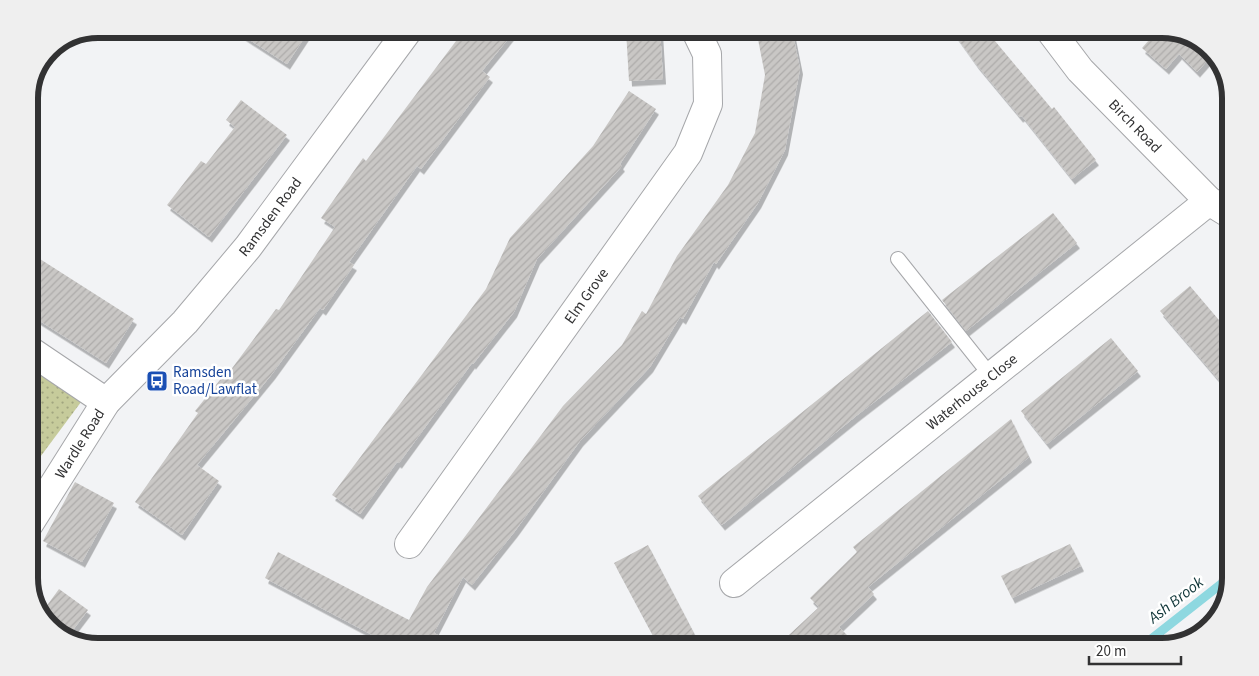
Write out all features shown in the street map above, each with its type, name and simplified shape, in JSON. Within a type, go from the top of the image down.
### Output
[{"type":"street","name":"Ramsden Road","points":[[111,397],[185,322],[248,247],[402,38]]},
{"type":"street","name":"Elm Grove","points":[[409,544],[688,153],[708,104],[707,54],[699,38]]},
{"type":"street","name":"Birch Road","points":[[1057,38],[1080,70],[1219,207]]},
{"type":"street","name":"Waterhouse Close","points":[[734,583],[991,376],[1219,207]]},
{"type":"street","points":[[38,355],[111,397]]},
{"type":"street","name":"Wardle Road","points":[[38,510],[111,397]]},
{"type":"lane","points":[[898,259],[991,376]]},
{"type":"green space","points":[[38,369],[84,398],[38,460]]},
{"type":"building","points":[[247,38],[304,38],[287,64]]},
{"type":"building","points":[[458,38],[509,38],[482,71],[490,77],[421,169],[417,166],[349,262],[354,265],[323,310],[320,308],[272,374],[197,465],[219,481],[182,535],[135,502],[198,413],[195,411],[228,370],[230,371],[276,309],[279,310],[335,227],[321,218],[363,158],[366,161]]},
{"type":"building","points":[[626,38],[661,38],[663,79],[629,81]]},
{"type":"building","points":[[758,38],[794,38],[800,69],[785,150],[758,203],[716,264],[714,262],[683,319],[680,317],[650,367],[580,441],[515,531],[472,585],[463,577],[434,633],[444,638],[378,638],[265,578],[278,552],[409,620],[427,587],[563,406],[622,345],[642,311],[646,314],[677,256],[728,185],[755,133],[765,75]]},
{"type":"building","points":[[957,38],[993,38],[1052,109],[1054,107],[1096,160],[1072,179],[1022,116],[1020,117],[976,64]]},
{"type":"building","points":[[1151,38],[1169,38],[1188,44],[1201,52],[1208,60],[1197,72],[1179,54],[1166,69],[1142,48]]},
{"type":"building","points":[[629,91],[656,109],[620,164],[622,166],[537,259],[514,312],[472,363],[360,514],[332,495],[486,289],[510,238],[593,146]]},
{"type":"building","points":[[241,100],[287,135],[209,237],[167,205],[201,161],[206,164],[235,127],[226,120]]},
{"type":"building","points":[[1053,213],[1077,243],[966,331],[942,300]]},
{"type":"building","points":[[38,258],[134,319],[106,363],[38,320]]},
{"type":"building","points":[[1190,286],[1221,323],[1222,383],[1160,311]]},
{"type":"building","points":[[928,311],[952,342],[856,416],[722,525],[698,496]]},
{"type":"building","points":[[1111,338],[1138,371],[1047,444],[1021,411]]},
{"type":"building","points":[[1011,419],[1029,457],[868,587],[874,594],[839,627],[848,636],[846,638],[786,638],[819,607],[810,598],[857,552],[853,547]]},
{"type":"building","points":[[75,482],[114,503],[82,562],[43,541]]},
{"type":"building","points":[[1070,544],[1081,566],[1012,598],[1001,576]]},
{"type":"building","points":[[648,545],[696,637],[654,638],[614,563]]},
{"type":"building","points":[[59,589],[88,610],[71,632],[58,624],[45,608]]},
{"type":"waterway","name":"Ash Brook","points":[[1152,638],[1221,584]]},
{"type":"place","name":"Ramsden Road/Lawflat","points":[[157,381]]}]
